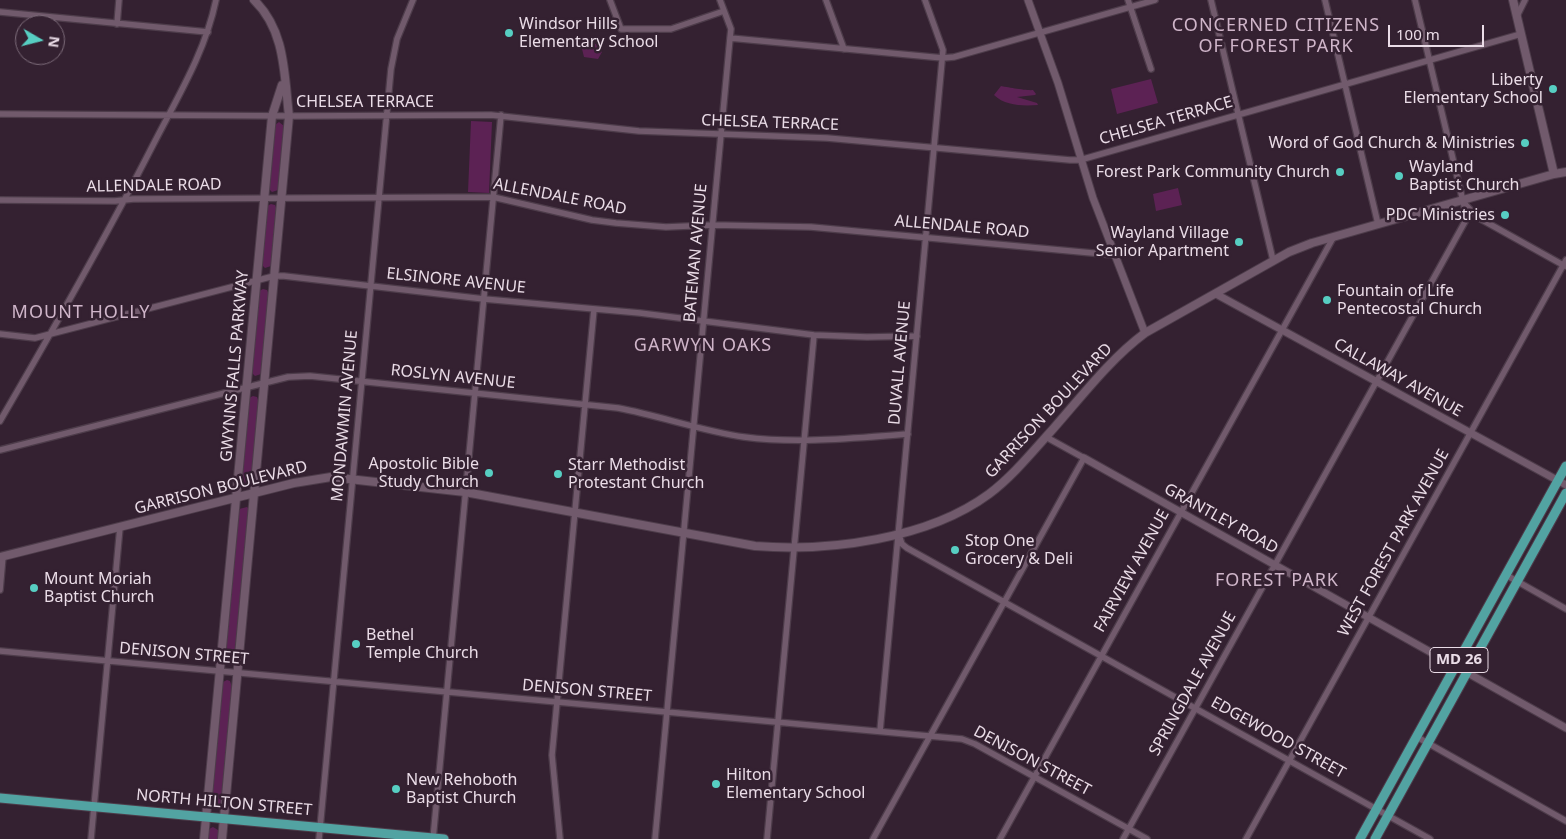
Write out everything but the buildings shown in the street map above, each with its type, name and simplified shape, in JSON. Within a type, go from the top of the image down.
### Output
[{"type":"main road","name":"GWYNNS FALLS PARKWAY","points":[[222,839],[289,116],[282,50],[266,16],[254,0]]},
{"type":"main road","points":[[1513,0],[1554,174]]},
{"type":"main road","name":"GWYNNS FALLS PARKWAY","points":[[204,839],[272,116],[284,76]]},
{"type":"main road","name":"GARRISON BOULEVARD","points":[[2,556],[323,477],[466,492],[747,544],[794,548],[844,544],[898,534],[948,518],[977,502],[999,486],[1046,437],[1114,360],[1134,341],[1273,260],[1300,247],[1566,172]]},
{"type":"main road","points":[[1562,483],[1566,466]]},
{"type":"main road","name":"MD 26","points":[[1360,839],[1506,575],[1562,483]]},
{"type":"main road","name":"MD 26","points":[[1375,839],[1566,493]]},
{"type":"main road","name":"NORTH HILTON STREET","points":[[0,798],[444,839]]},
{"type":"street","points":[[117,24],[119,0]]},
{"type":"street","points":[[0,421],[125,200],[191,72],[208,32],[216,0]]},
{"type":"street","name":"MONDAWMIN AVENUE","points":[[319,839],[391,69],[397,39],[413,0]]},
{"type":"street","points":[[610,0],[621,29],[671,29],[724,11]]},
{"type":"street","name":"BATEMAN AVENUE","points":[[656,839],[731,28],[720,0]]},
{"type":"street","points":[[826,0],[844,49]]},
{"type":"street","name":"DUVALL AVENUE","points":[[880,731],[943,58],[943,50],[925,0]]},
{"type":"street","points":[[1028,0],[1068,113],[1080,160],[1104,231],[1145,333]]},
{"type":"street","points":[[1128,0],[1151,69]]},
{"type":"street","points":[[730,38],[943,58],[954,57],[1155,0]]},
{"type":"street","points":[[1211,0],[1273,260]]},
{"type":"street","points":[[1325,0],[1378,224]]},
{"type":"street","name":"SPRINGDALE AVENUE","points":[[1123,839],[1467,218],[1415,0]]},
{"type":"street","points":[[1516,16],[1525,0]]},
{"type":"street","points":[[0,12],[208,32]]},
{"type":"street","name":"CHELSEA TERRACE","points":[[0,114],[168,116],[501,115],[639,132],[828,138],[1080,160],[1521,34]]},
{"type":"street","points":[[433,838],[501,115]]},
{"type":"street","name":"ALLENDALE ROAD","points":[[0,200],[493,197],[584,218],[616,223],[666,227],[713,225],[811,226],[1114,255]]},
{"type":"street","points":[[1462,200],[1477,217],[1565,264]]},
{"type":"street","name":"FAIRVIEW AVENUE","points":[[1000,839],[1333,238]]},
{"type":"street","name":"WEST FOREST PARK AVENUE","points":[[1246,839],[1565,264]]},
{"type":"street","name":"ELSINORE AVENUE","points":[[0,334],[35,338],[274,276],[284,276],[484,299],[704,321],[814,335],[917,336]]},
{"type":"street","name":"CALLAWAY AVENUE","points":[[1216,294],[1562,483]]},
{"type":"street","points":[[560,839],[552,764],[594,309]]},
{"type":"street","points":[[766,839],[814,335]]},
{"type":"street","name":"ROSLYN AVENUE","points":[[0,450],[246,387],[288,377],[304,376],[585,404],[636,412],[748,437],[804,440],[908,434]]},
{"type":"street","name":"GRANTLEY ROAD","points":[[1046,437],[1566,728]]},
{"type":"street","points":[[873,839],[1084,458]]},
{"type":"street","points":[[91,839],[120,527]]},
{"type":"street","name":"EDGEWOOD STREET","points":[[898,534],[902,544],[905,546],[1430,839]]},
{"type":"street","points":[[0,590],[2,556]]},
{"type":"street","points":[[1506,575],[1566,608]]},
{"type":"street","name":"DENISON STREET","points":[[0,651],[880,731],[969,741],[1147,839]]},
{"type":"street","points":[[1417,737],[1566,821]]},
{"type":"shaded area","points":[[598,43],[602,52],[598,59],[584,57],[582,49]]},
{"type":"shaded area","points":[[1151,79],[1158,103],[1117,114],[1111,89]]},
{"type":"shaded area","points":[[1001,86],[1033,90],[1035,95],[1017,97],[1037,103],[1038,105],[1020,105],[998,99],[994,95]]},
{"type":"shaded area","points":[[471,121],[492,122],[489,193],[468,192]]},
{"type":"shaded area","points":[[279,122],[284,126],[280,187],[272,192],[268,188],[275,125]]},
{"type":"shaded area","points":[[1178,188],[1182,205],[1156,211],[1153,194]]},
{"type":"shaded area","points":[[275,205],[277,210],[272,263],[271,266],[265,268],[261,264],[267,206]]},
{"type":"shaded area","points":[[267,290],[269,295],[262,371],[261,374],[255,376],[251,372],[259,291]]},
{"type":"shaded area","points":[[253,396],[257,397],[259,403],[252,478],[251,481],[245,483],[241,479],[248,401]]},
{"type":"shaded area","points":[[247,507],[249,509],[235,659],[233,662],[224,659],[238,511]]},
{"type":"shaded area","points":[[230,681],[232,687],[222,803],[221,806],[215,808],[211,804],[222,686],[223,682]]},
{"type":"shaded area","points":[[213,827],[218,830],[218,839],[207,839],[209,829]]},
{"type":"place","name":"Windsor Hills Elementary School","points":[[509,33]]},
{"type":"place","name":"Liberty Elementary School","points":[[1553,89]]},
{"type":"place","name":"Word of God Church & Ministries","points":[[1525,143]]},
{"type":"place","name":"Forest Park Community Church","points":[[1340,172]]},
{"type":"place","name":"Wayland Baptist Church","points":[[1399,176]]},
{"type":"place","name":"PDC Ministries","points":[[1505,215]]},
{"type":"place","name":"Wayland Village Senior Apartment","points":[[1239,242]]},
{"type":"place","name":"Fountain of Life Pentecostal Church","points":[[1327,300]]},
{"type":"place","name":"Apostolic Bible Study Church","points":[[489,473]]},
{"type":"place","name":"Starr Methodist Protestant Church","points":[[558,474]]},
{"type":"place","name":"Stop One Grocery & Deli","points":[[955,550]]},
{"type":"place","name":"Mount Moriah Baptist Church","points":[[34,588]]},
{"type":"place","name":"Bethel Temple Church","points":[[356,644]]},
{"type":"place","name":"Hilton Elementary School","points":[[716,784]]},
{"type":"place","name":"New Rehoboth Baptist Church","points":[[396,789]]},
{"type":"district","name":"CONCERNED CITIZENS OF FOREST PARK","points":[[1276,36]]},
{"type":"district","name":"MOUNT HOLLY","points":[[81,313]]},
{"type":"district","name":"GARWYN OAKS","points":[[703,346]]},
{"type":"district","name":"FOREST PARK","points":[[1277,581]]}]
